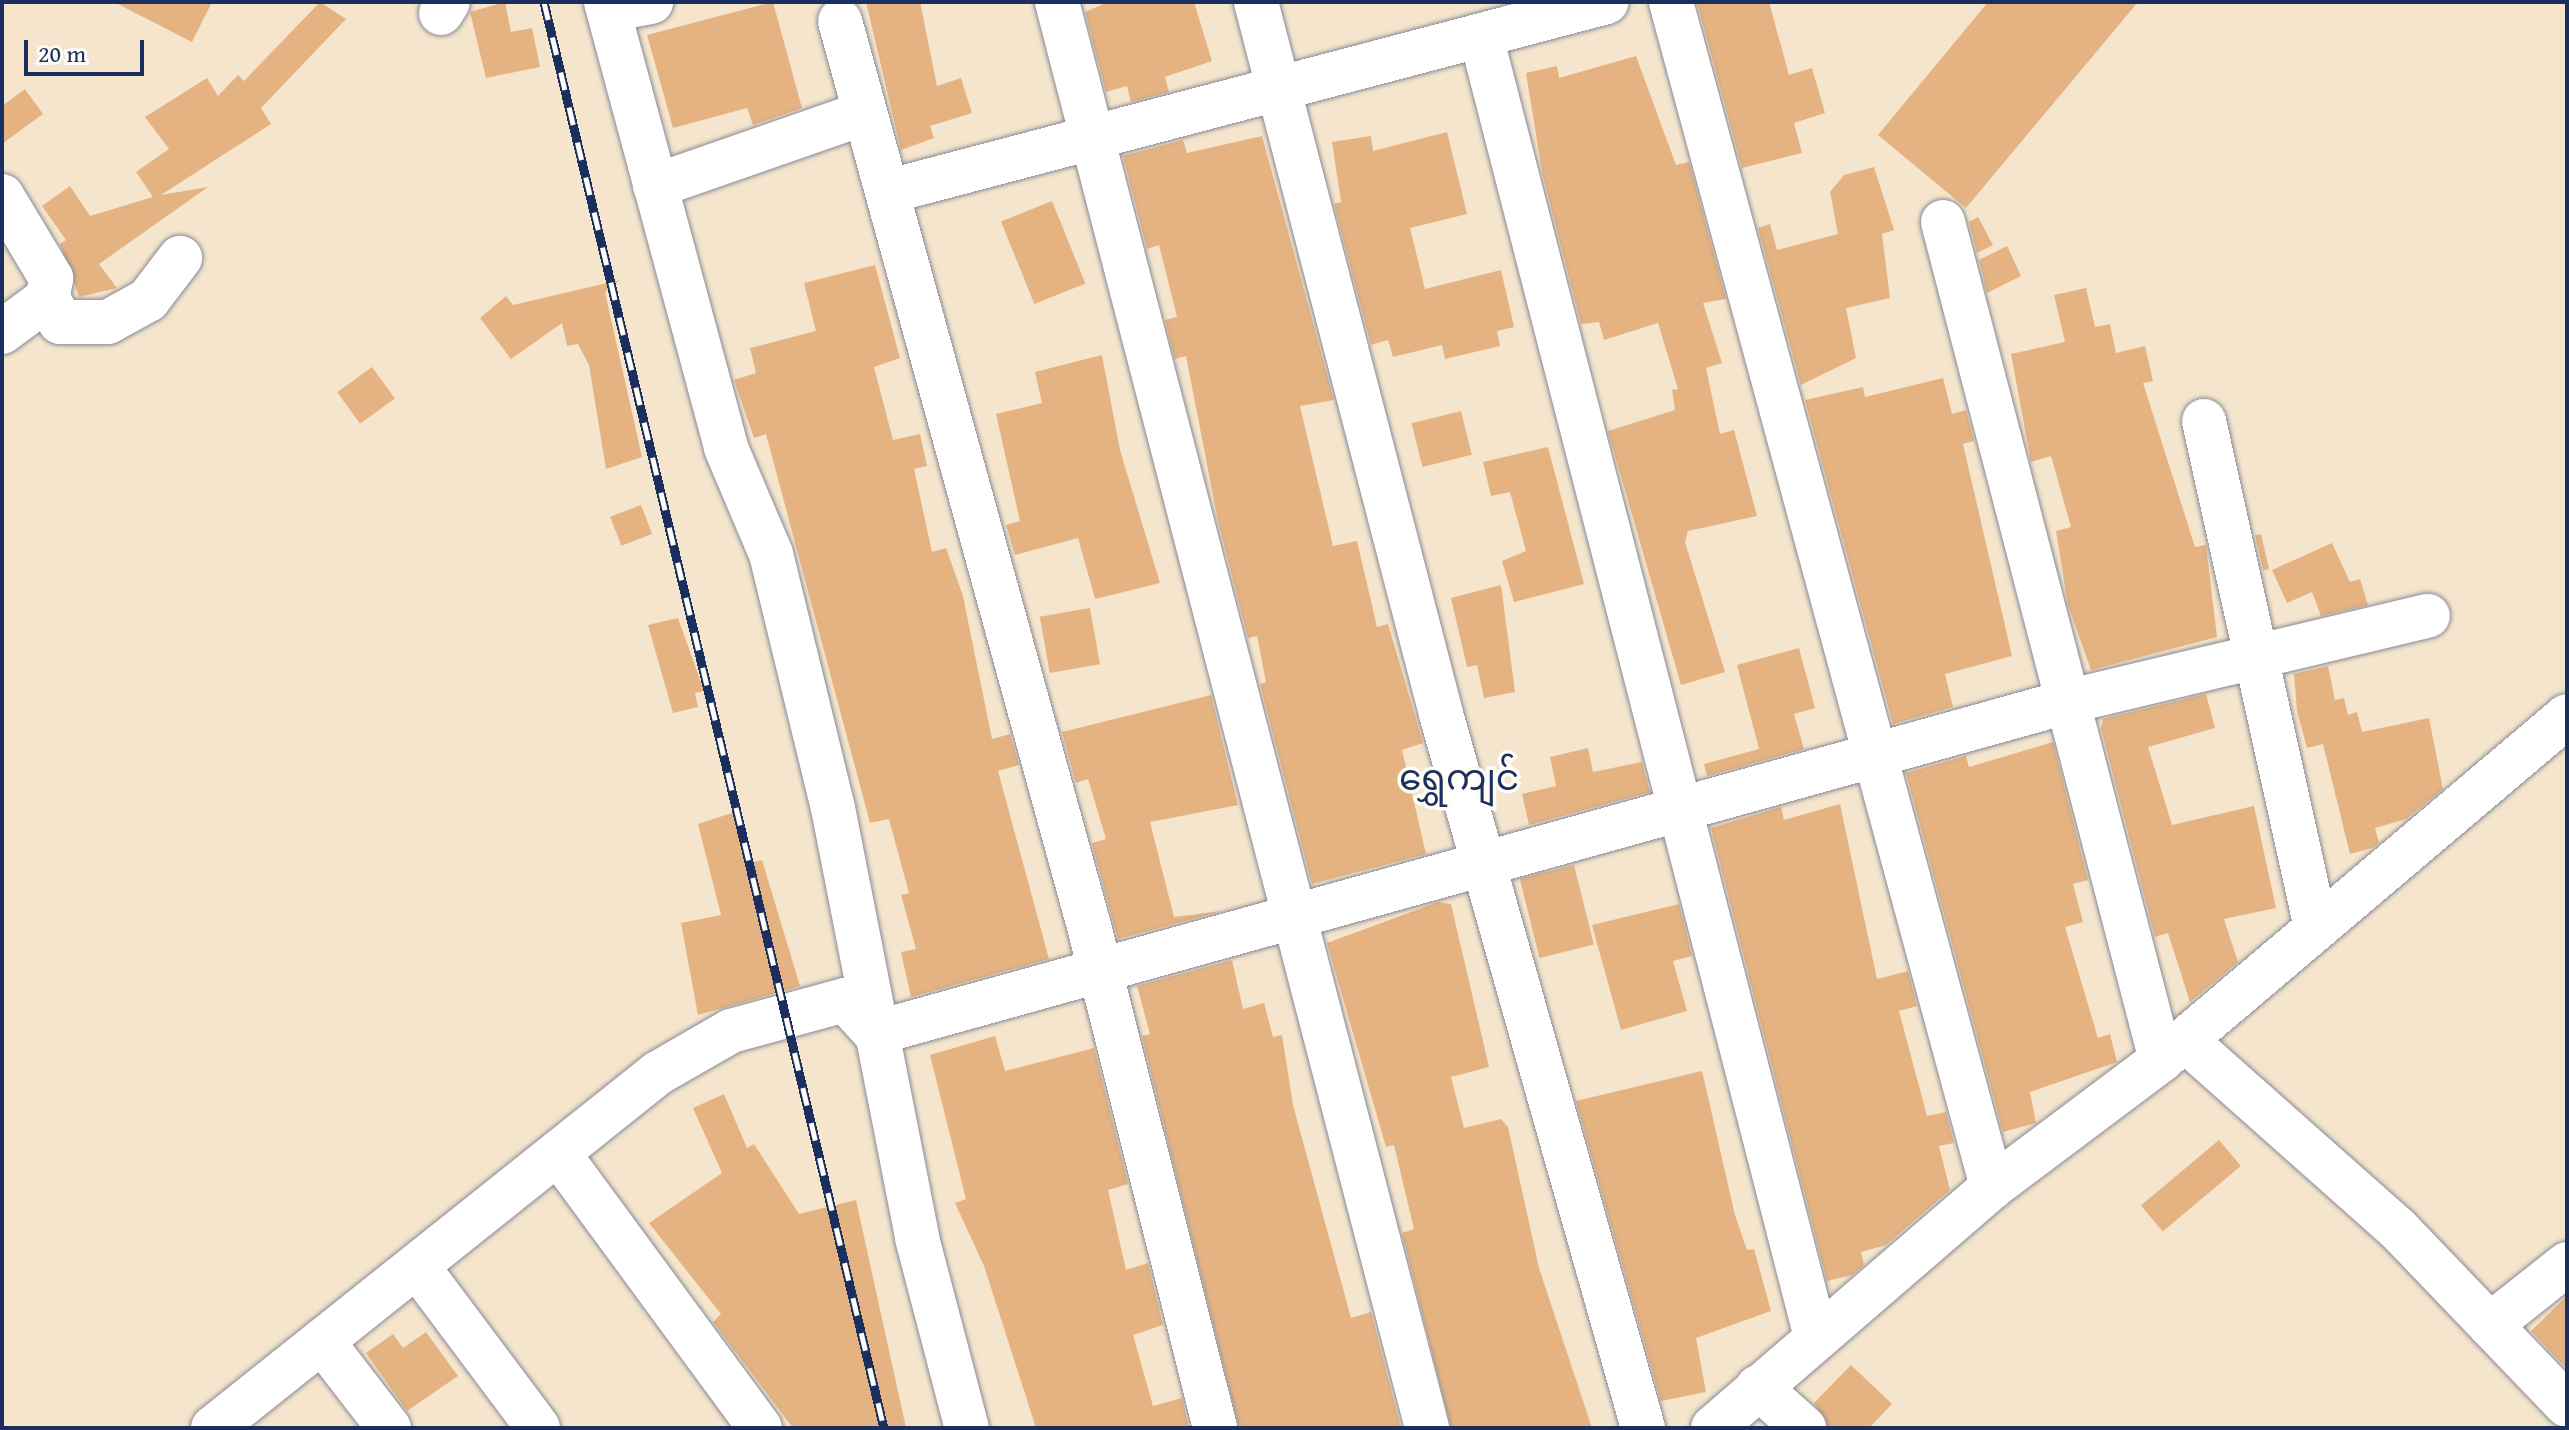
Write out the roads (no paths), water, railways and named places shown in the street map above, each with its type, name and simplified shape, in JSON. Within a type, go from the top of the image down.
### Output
[{"type":"street","points":[[651,2],[608,6],[726,448],[771,554],[833,808],[875,1033],[967,1428]]},
{"type":"street","points":[[1057,2],[1427,1428]]},
{"type":"street","points":[[1256,2],[1282,86],[1441,714],[1487,864],[1643,1428]]},
{"type":"street","points":[[890,191],[1094,139],[1282,86],[1482,40],[1607,2]]},
{"type":"street","points":[[1671,2],[1879,755],[1992,1187]]},
{"type":"street","points":[[840,21],[890,191],[1100,969],[1215,1428]]},
{"type":"street","points":[[1482,40],[1677,809],[1816,1337]]},
{"type":"street","points":[[655,186],[865,113]]},
{"type":"street","points":[[2,196],[51,278],[48,298],[60,322],[108,322],[148,300],[180,258]]},
{"type":"street","points":[[1943,222],[2066,702],[2173,1050],[2397,1228],[2567,1405]]},
{"type":"street","points":[[2,332],[48,298]]},
{"type":"street","points":[[2204,421],[2251,655],[2316,928]]},
{"type":"street","points":[[875,1033],[2066,702],[2251,655],[2428,616]]},
{"type":"street","points":[[1713,1428],[1992,1187],[2173,1050],[2567,716]]},
{"type":"street","points":[[213,1428],[658,1073],[731,1031],[845,1000],[875,1033]]},
{"type":"street","points":[[558,1153],[760,1428]]},
{"type":"street","points":[[2490,1325],[2567,1264]]},
{"type":"street","points":[[417,1266],[538,1428]]},
{"type":"street","points":[[322,1341],[389,1428]]},
{"type":"street","points":[[1758,1387],[1804,1428]]},
{"type":"railway","points":[[544,2],[884,1428]]},
{"type":"district","name":"ရွှေကျင်","points":[[1459,777]]}]
